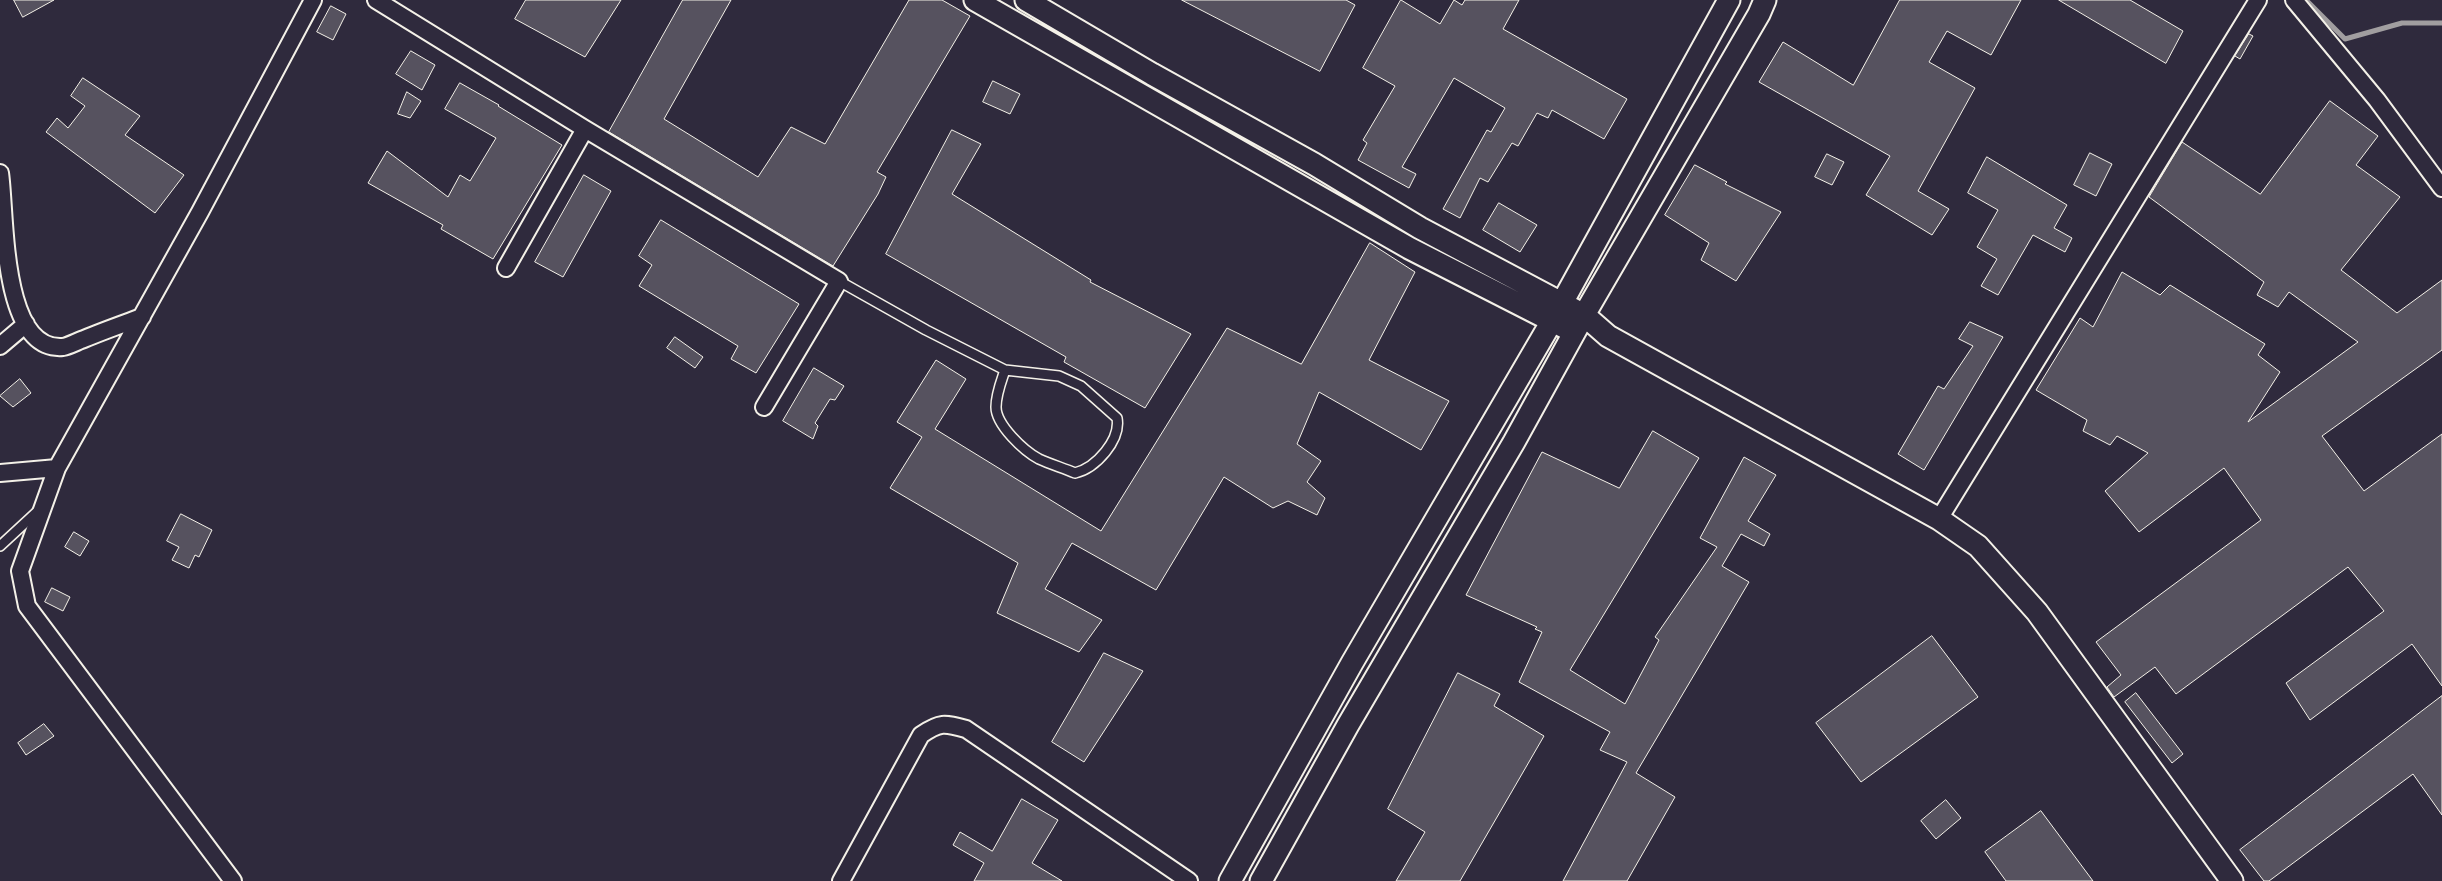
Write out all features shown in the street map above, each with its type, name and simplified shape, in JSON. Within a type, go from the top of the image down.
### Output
[{"type":"street","points":[[233,881],[27,606],[20,571],[57,468],[200,212],[313,0]]},
{"type":"street","points":[[376,0],[585,129],[839,280],[764,407]]},
{"type":"street","points":[[975,0],[1143,94],[1409,248],[1552,321],[1579,323],[1608,336],[1938,519],[1978,546],[2037,612],[2232,881]]},
{"type":"street","points":[[1026,0],[1152,74],[1314,164],[1420,228],[1562,302],[1579,323]]},
{"type":"street","points":[[1230,881],[1352,663],[1552,321],[1730,0]]},
{"type":"street","points":[[1261,881],[1348,725],[1514,442],[1579,323],[1759,14],[1765,0]]},
{"type":"street","points":[[1938,519],[2258,0]]},
{"type":"street","points":[[2294,0],[2376,100],[2442,188]]},
{"type":"street","points":[[1143,94],[1152,74]]},
{"type":"street","points":[[506,268],[585,129]]},
{"type":"street","points":[[1300,184],[1314,164]]},
{"type":"street","points":[[0,174],[6,258],[21,317],[34,335],[45,344],[63,347],[142,317]]},
{"type":"street","points":[[1409,248],[1420,228]]},
{"type":"street","points":[[0,346],[26,324]]},
{"type":"street","points":[[0,472],[57,468]]},
{"type":"street","points":[[841,881],[921,735],[936,725],[946,724],[966,730],[1188,881]]},
{"type":"lane","points":[[839,280],[926,330],[1005,370],[1059,376],[1081,386],[1102,402],[1117,418],[1116,434],[1101,457],[1089,467],[1075,473],[1038,458],[1016,442],[1004,428],[996,410],[997,395],[1005,370]]},
{"type":"lane","points":[[0,546],[45,504]]},
{"type":"building","points":[[14,0],[54,0],[23,17]]},
{"type":"building","points":[[526,0],[621,0],[585,57],[515,19]]},
{"type":"building","points":[[683,0],[731,0],[664,119],[758,177],[791,127],[825,144],[909,0],[942,0],[970,16],[877,172],[886,177],[878,194],[833,266],[609,132]]},
{"type":"building","points":[[1182,0],[1346,0],[1355,5],[1320,71]]},
{"type":"building","points":[[1401,0],[1440,24],[1454,0],[1462,5],[1465,0],[1519,0],[1503,29],[1627,99],[1604,139],[1552,110],[1548,118],[1537,113],[1518,146],[1512,143],[1488,182],[1480,178],[1460,218],[1443,209],[1487,130],[1491,132],[1505,108],[1454,78],[1402,167],[1416,174],[1409,188],[1358,160],[1367,143],[1363,140],[1395,86],[1363,68]]},
{"type":"building","points":[[1900,0],[2021,0],[1991,55],[1947,31],[1929,62],[1975,88],[1918,191],[1949,209],[1932,235],[1866,195],[1890,156],[1759,82],[1783,42],[1853,85]]},
{"type":"building","points":[[2059,0],[2130,0],[2183,31],[2166,63]]},
{"type":"building","points":[[331,6],[346,14],[333,40],[317,32]]},
{"type":"building","points":[[2249,34],[2253,36],[2240,59],[2235,56]]},
{"type":"building","points":[[411,51],[435,65],[422,90],[396,74]]},
{"type":"building","points":[[83,78],[140,116],[125,135],[184,175],[155,213],[46,132],[57,118],[68,128],[85,106],[71,96]]},
{"type":"building","points":[[993,81],[1020,94],[1010,114],[983,102]]},
{"type":"building","points":[[460,83],[562,145],[493,259],[441,229],[443,225],[368,183],[387,151],[448,197],[460,175],[470,181],[496,138],[445,109]]},
{"type":"building","points":[[407,92],[421,101],[410,118],[398,114]]},
{"type":"building","points":[[2330,101],[2378,136],[2356,165],[2400,197],[2341,270],[2397,313],[2442,280],[2442,350],[2322,436],[2364,491],[2442,434],[2442,686],[2412,644],[2310,720],[2286,683],[2384,611],[2348,567],[2176,694],[2155,667],[2114,697],[2107,687],[2121,675],[2096,642],[2261,520],[2224,468],[2139,532],[2105,491],[2148,453],[2117,436],[2110,445],[2083,431],[2087,420],[2036,390],[2080,318],[2093,327],[2122,272],[2160,295],[2170,285],[2265,344],[2258,355],[2280,372],[2248,422],[2358,342],[2289,292],[2278,307],[2257,295],[2264,282],[2149,197],[2182,142],[2260,194]]},
{"type":"building","points":[[952,130],[981,144],[952,194],[1091,280],[1090,282],[1191,334],[1145,408],[1064,362],[1066,357],[886,254]]},
{"type":"building","points":[[2090,153],[2112,164],[2096,196],[2074,185]]},
{"type":"building","points":[[1827,154],[1844,162],[1832,185],[1815,177]]},
{"type":"building","points":[[1987,157],[2067,205],[2054,228],[2072,238],[2065,252],[2033,235],[1998,295],[1981,286],[1997,259],[1977,247],[1998,210],[1968,193]]},
{"type":"building","points":[[1695,165],[1727,182],[1725,184],[1781,212],[1736,281],[1701,260],[1709,243],[1665,215]]},
{"type":"building","points":[[584,175],[611,191],[563,277],[535,262]]},
{"type":"building","points":[[1499,203],[1537,225],[1520,252],[1483,230]]},
{"type":"building","points":[[661,220],[799,304],[756,373],[731,359],[738,346],[639,286],[652,265],[639,256]]},
{"type":"building","points":[[1370,243],[1415,272],[1369,360],[1449,401],[1421,450],[1319,392],[1297,444],[1321,461],[1307,482],[1325,498],[1317,515],[1288,501],[1273,508],[1224,477],[1156,590],[1072,543],[1045,589],[1102,620],[1079,652],[997,613],[1018,563],[890,488],[922,437],[897,422],[936,360],[966,379],[935,429],[1101,531],[1227,328],[1301,364]]},
{"type":"building","points":[[1970,322],[2003,337],[1924,470],[1898,454],[1938,386],[1944,389],[1973,346],[1959,339]]},
{"type":"building","points":[[675,337],[703,357],[695,368],[667,348]]},
{"type":"building","points":[[814,368],[844,386],[835,400],[830,399],[815,423],[818,426],[813,439],[783,421]]},
{"type":"building","points":[[20,379],[31,393],[13,407],[0,396]]},
{"type":"building","points":[[1653,431],[1699,458],[1570,670],[1625,704],[1659,640],[1655,637],[1717,547],[1700,538],[1744,457],[1776,475],[1748,521],[1770,534],[1764,546],[1741,534],[1722,566],[1749,582],[1636,773],[1675,797],[1627,881],[1563,881],[1627,762],[1600,750],[1610,732],[1519,682],[1542,632],[1535,629],[1537,627],[1466,595],[1542,452],[1619,488]]},
{"type":"building","points":[[181,514],[212,530],[199,557],[195,555],[189,568],[172,560],[179,547],[167,541]]},
{"type":"building","points":[[74,532],[89,541],[80,556],[65,547]]},
{"type":"building","points":[[52,588],[70,597],[63,611],[45,602]]},
{"type":"building","points":[[1932,636],[1978,697],[1861,782],[1816,723]]},
{"type":"building","points":[[1104,653],[1143,671],[1084,762],[1052,742]]},
{"type":"building","points":[[1458,673],[1500,694],[1494,706],[1544,736],[1460,881],[1396,881],[1425,832],[1388,809]]},
{"type":"building","points":[[2136,693],[2183,754],[2172,763],[2125,702]]},
{"type":"building","points":[[2442,696],[2442,815],[2413,774],[2269,881],[2264,881],[2240,850]]},
{"type":"building","points":[[44,724],[54,736],[26,755],[18,743]]},
{"type":"building","points":[[1022,799],[1058,820],[1032,863],[1062,881],[974,881],[984,863],[953,845],[960,832],[992,851]]},
{"type":"building","points":[[1946,800],[1961,818],[1936,839],[1921,821]]},
{"type":"building","points":[[2041,811],[2093,881],[2006,881],[1985,852]]},
{"type":"waterway","points":[[2306,0],[2345,39],[2402,23],[2442,23]]}]
